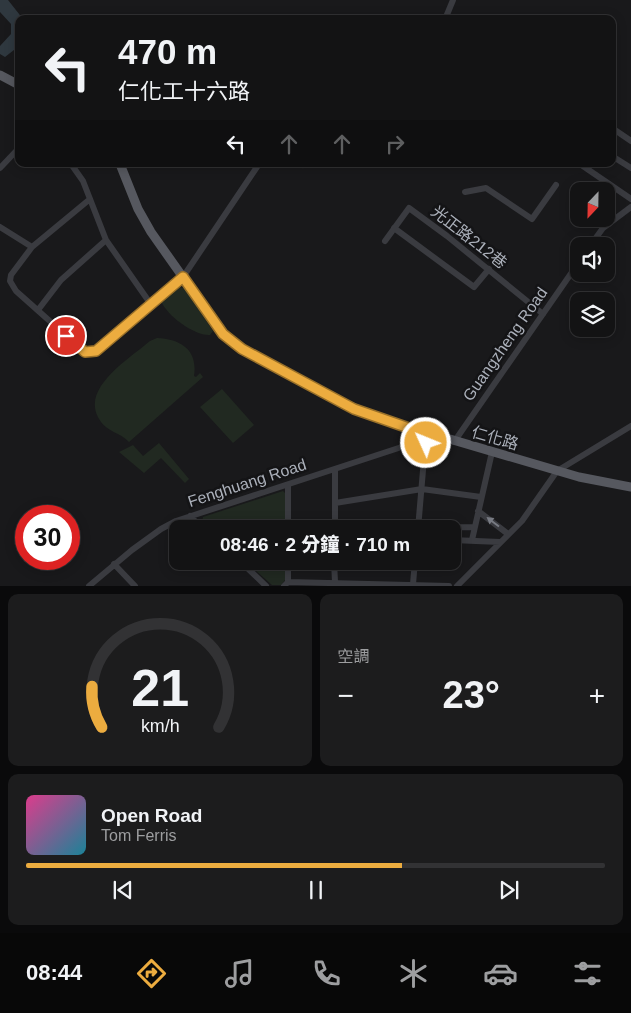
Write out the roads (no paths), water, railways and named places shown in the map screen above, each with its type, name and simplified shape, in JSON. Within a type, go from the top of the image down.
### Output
[{"type":"main road","points":[[0,74],[15,83]]},
{"type":"main road","name":"仁化路","points":[[121,167],[144,222],[223,334],[242,349],[354,409],[454,442],[557,471],[631,487]]},
{"type":"street","points":[[449,15],[453,0]]},
{"type":"street","points":[[616,131],[631,141]]},
{"type":"street","points":[[0,168],[15,152]]},
{"type":"street","points":[[616,159],[631,168]]},
{"type":"street","points":[[73,167],[80,176],[106,240],[150,303]]},
{"type":"street","points":[[90,199],[32,247],[13,272],[10,280],[13,288],[80,348],[89,352],[99,348],[183,277],[257,167]]},
{"type":"street","points":[[584,167],[631,199]]},
{"type":"street","points":[[465,192],[486,188],[532,219],[556,185]]},
{"type":"street","points":[[597,237],[604,228],[631,207]]},
{"type":"street","name":"光正路212巷","points":[[385,241],[408,208],[543,314]]},
{"type":"street","points":[[0,228],[32,247]]},
{"type":"street","points":[[394,228],[474,287],[488,269]]},
{"type":"street","points":[[38,310],[61,280],[106,240]]},
{"type":"street","name":"Guangzheng Road","points":[[454,442],[570,275]]},
{"type":"street","points":[[458,586],[526,515],[557,471],[631,426]]},
{"type":"street","points":[[419,520],[426,434]]},
{"type":"street","name":"Fenghuang Road","points":[[89,586],[114,564],[161,529],[190,516],[423,440],[426,434]]},
{"type":"street","points":[[472,540],[492,452]]},
{"type":"street","points":[[334,520],[335,469]]},
{"type":"street","points":[[288,485],[288,520]]},
{"type":"street","points":[[335,503],[422,489],[481,497]]},
{"type":"street","points":[[478,511],[508,534]]},
{"type":"street","points":[[190,516],[194,520]]},
{"type":"street","points":[[461,527],[474,527]]},
{"type":"street","points":[[461,540],[500,542]]},
{"type":"street","points":[[114,564],[135,586]]},
{"type":"street","points":[[249,570],[266,586]]},
{"type":"street","points":[[287,570],[286,584],[334,582],[448,586]]},
{"type":"street","points":[[334,570],[334,582]]},
{"type":"street","points":[[413,584],[414,570]]}]
